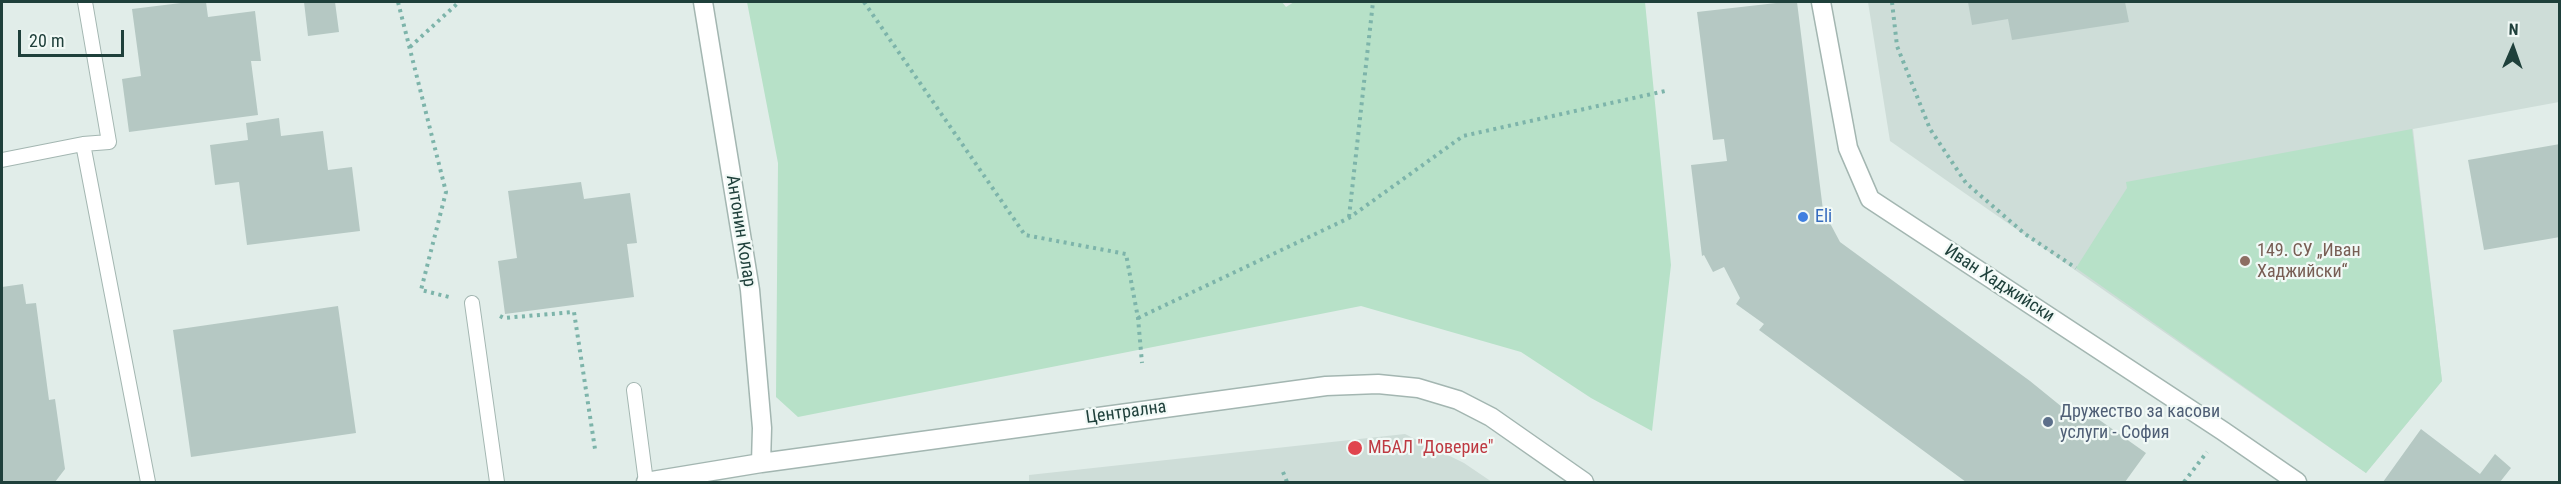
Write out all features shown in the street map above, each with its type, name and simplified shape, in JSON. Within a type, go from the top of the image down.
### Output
[{"type":"street","name":"Антонин Колар","points":[[703,2],[750,290],[762,428],[761,463]]},
{"type":"street","name":"Иван Хаджийски","points":[[1821,2],[1848,148],[1870,199],[2223,430],[2297,483]]},
{"type":"street","name":"Централна","points":[[646,483],[761,463],[1326,386],[1378,384],[1418,388],[1458,400],[1491,417],[1584,483]]},
{"type":"lane","points":[[2,160],[83,144],[109,142],[85,2]]},
{"type":"lane","points":[[83,144],[148,483]]},
{"type":"lane","points":[[472,303],[497,483]]},
{"type":"lane","points":[[634,390],[646,483]]},
{"type":"path","points":[[398,2],[446,192],[421,290],[490,307],[504,318],[574,312],[595,449]]},
{"type":"path","points":[[410,48],[459,2]]},
{"type":"path","points":[[864,2],[1025,235],[1126,254],[1138,318],[1142,363]]},
{"type":"path","points":[[1349,218],[1372,2]]},
{"type":"path","points":[[1892,2],[1897,45],[1929,129],[1966,183],[2025,234],[2076,268]]},
{"type":"path","points":[[1138,318],[1349,218],[1463,136],[1665,91]]},
{"type":"path","points":[[2184,483],[2223,430]]},
{"type":"path","points":[[1283,472],[1287,483]]},
{"type":"shaded area","name":"149. СУ „Иван Хаджийски“","points":[[1868,2],[2559,2],[2559,102],[2413,129],[2442,381],[2366,473],[1890,141]]},
{"type":"shaded area","name":"МБАЛ \"Доверие\"","points":[[1405,434],[1464,463],[1492,482],[1029,482],[1029,475]]},
{"type":"green space","points":[[747,2],[1282,2],[1286,7],[1294,2],[1645,2],[1671,265],[1652,431],[1591,398],[1521,352],[1361,306],[798,417],[776,397],[778,163]]},
{"type":"green space","points":[[2412,129],[2442,381],[2366,473],[2076,268],[2127,188],[2126,182]]},
{"type":"building","points":[[206,2],[208,17],[255,11],[261,61],[251,61],[258,115],[129,132],[122,79],[141,76],[132,9]]},
{"type":"building","points":[[304,2],[335,2],[339,32],[308,36]]},
{"type":"building","points":[[1797,2],[1823,210],[1840,242],[2030,381],[2083,424],[2091,414],[2146,453],[2125,482],[1966,482],[1759,330],[1764,324],[1736,304],[1740,298],[1724,267],[1713,272],[1704,255],[1702,256],[1691,165],[1727,161],[1724,139],[1713,140],[1697,12]]},
{"type":"building","points":[[1968,2],[2125,2],[2129,22],[2012,40],[2008,19],[1972,25]]},
{"type":"building","points":[[279,118],[281,136],[323,131],[328,170],[352,167],[360,231],[247,245],[239,182],[215,185],[210,145],[248,140],[246,123]]},
{"type":"building","points":[[2560,144],[2560,237],[2484,250],[2468,160]]},
{"type":"building","points":[[581,182],[584,199],[630,193],[637,243],[627,244],[634,297],[505,314],[498,261],[517,258],[508,191]]},
{"type":"building","points":[[23,284],[26,304],[36,303],[49,400],[55,399],[65,469],[55,482],[2,482],[2,287]]},
{"type":"building","points":[[338,306],[356,433],[191,457],[173,330]]},
{"type":"building","points":[[2421,429],[2480,474],[2495,454],[2511,468],[2500,482],[2383,482]]},
{"type":"place","name":"Eli","points":[[1803,217]]},
{"type":"place","name":"149. СУ „Иван Хаджийски“","points":[[2245,261]]},
{"type":"place","name":"Дружество за касови услуги - София","points":[[2048,422]]},
{"type":"place","name":"МБАЛ \"Доверие\"","points":[[1355,448]]}]
